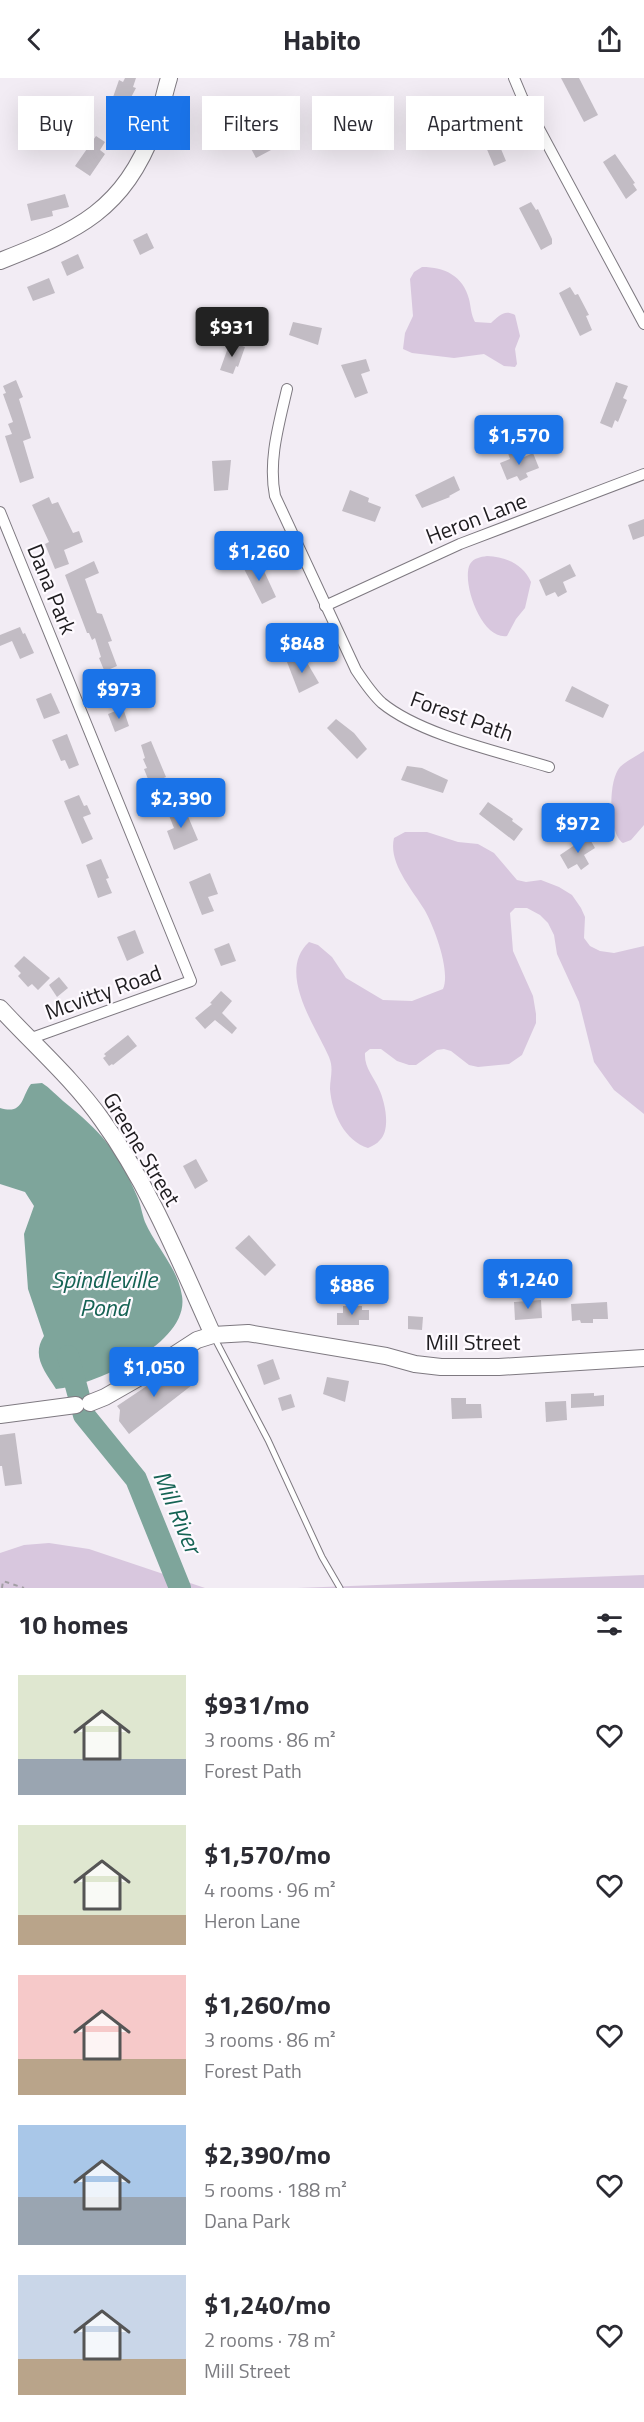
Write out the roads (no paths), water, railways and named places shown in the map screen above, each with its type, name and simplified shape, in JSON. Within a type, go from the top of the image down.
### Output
[{"type":"street","points":[[0,261],[83,224],[114,198],[135,168],[155,127],[169,78]]},
{"type":"street","points":[[514,78],[522,97],[644,324]]},
{"type":"street","name":"Forest Path","points":[[286,389],[275,440],[273,485],[280,508],[356,670],[381,702],[396,712],[446,735],[549,767]]},
{"type":"street","name":"Heron Lane","points":[[326,606],[460,544],[644,474]]},
{"type":"street","name":"Dana Park","points":[[0,512],[191,981]]},
{"type":"street","name":"Mcvitty Road","points":[[29,1039],[191,981]]},
{"type":"street","name":"Greene Street","points":[[0,1008],[89,1103],[120,1148],[164,1228],[213,1335]]},
{"type":"street","name":"Mill Street","points":[[0,1415],[83,1404],[105,1397],[197,1340],[213,1335],[248,1333],[441,1367],[644,1358]]},
{"type":"lane","points":[[213,1335],[268,1440],[322,1557],[339,1588]]},
{"type":"water","name":"Spindleville Pond","points":[[42,1083],[88,1123],[115,1154],[130,1180],[145,1222],[176,1276],[182,1296],[180,1314],[171,1330],[156,1345],[136,1359],[93,1380],[56,1389],[39,1357],[40,1343],[44,1336],[28,1289],[24,1234],[34,1206],[25,1192],[0,1184],[0,1108],[8,1110],[18,1107],[31,1084]]},
{"type":"waterway","name":"Mill River","points":[[68,1356],[84,1415],[136,1479],[180,1588]]}]
